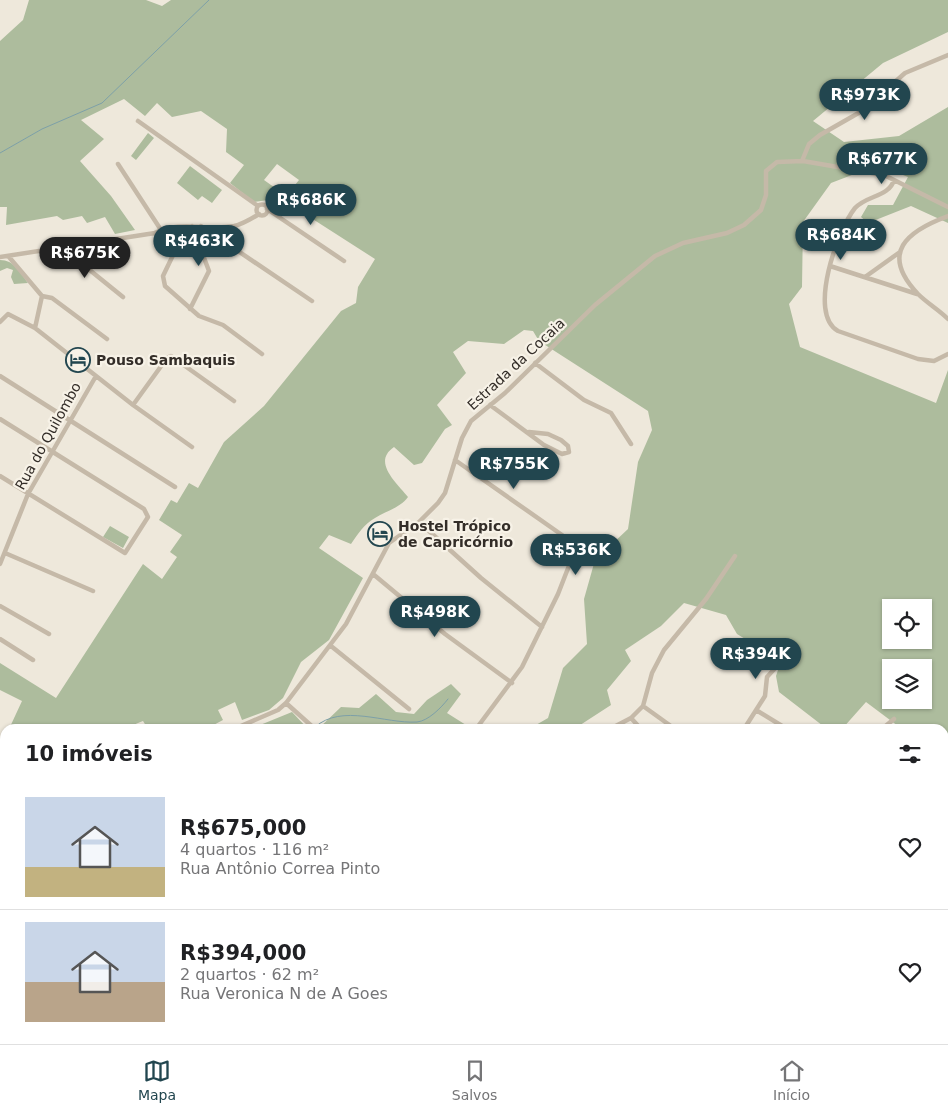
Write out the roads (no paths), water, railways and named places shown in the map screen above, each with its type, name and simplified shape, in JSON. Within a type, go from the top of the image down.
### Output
[{"type":"street","points":[[803,161],[809,144],[820,135],[862,111],[909,70],[948,55]]},
{"type":"street","points":[[138,122],[258,206]]},
{"type":"street","name":"Estrada da Cocaia","points":[[246,724],[278,710],[286,703],[310,669],[331,646],[346,624],[389,543],[419,522],[438,503],[445,492],[466,428],[479,413],[490,405],[595,305],[655,256],[683,243],[737,230],[756,216],[765,202],[766,171],[770,166],[783,162],[803,161],[846,170],[873,172],[894,180],[948,208]]},
{"type":"street","points":[[118,164],[161,230]]},
{"type":"street","points":[[894,180],[890,189],[865,200],[856,207],[840,233],[830,266],[826,304],[828,322],[838,331],[925,360],[934,361],[948,354]]},
{"type":"street","points":[[258,206],[263,204],[267,209],[344,261]]},
{"type":"street","points":[[258,206],[256,210],[259,214]]},
{"type":"street","points":[[0,257],[60,246],[155,233],[161,230],[192,226],[233,226],[242,224],[259,214],[265,215],[267,209]]},
{"type":"street","points":[[865,278],[900,252],[910,234],[921,227],[948,216]]},
{"type":"street","points":[[190,309],[209,271],[192,226]]},
{"type":"street","points":[[200,226],[312,302]]},
{"type":"street","points":[[155,233],[175,251],[162,276],[163,283],[199,316],[222,325],[262,354]]},
{"type":"street","points":[[60,246],[123,296]]},
{"type":"street","points":[[900,252],[900,261],[905,277],[919,294],[948,319]]},
{"type":"street","points":[[9,256],[42,296],[52,298],[107,340]]},
{"type":"street","points":[[830,266],[919,294]]},
{"type":"street","points":[[35,328],[42,296]]},
{"type":"street","points":[[0,322],[4,316],[10,314],[35,328],[133,405],[192,447]]},
{"type":"street","points":[[133,405],[167,358],[171,356],[234,401]]},
{"type":"street","points":[[535,363],[584,400],[610,413],[631,444]]},
{"type":"street","points":[[0,376],[176,487]]},
{"type":"street","name":"Rua do Quilombo","points":[[0,562],[28,494],[96,376]]},
{"type":"street","points":[[490,405],[557,453],[567,454],[568,446],[556,437],[529,432]]},
{"type":"street","points":[[0,419],[144,509],[148,517],[125,553],[0,476]]},
{"type":"street","points":[[455,460],[562,535],[571,553],[571,564],[542,627],[512,683],[480,724]]},
{"type":"street","points":[[419,522],[474,572],[542,627]]},
{"type":"street","points":[[5,553],[93,591]]},
{"type":"street","points":[[620,724],[631,718],[643,706],[652,673],[664,650],[706,599],[735,556]]},
{"type":"street","points":[[373,574],[445,634],[512,683]]},
{"type":"street","points":[[0,606],[49,634]]},
{"type":"street","points":[[0,639],[33,660]]},
{"type":"street","points":[[331,646],[408,709]]},
{"type":"street","points":[[747,724],[765,696],[766,679],[777,666]]},
{"type":"street","points":[[286,703],[309,724]]},
{"type":"street","points":[[643,706],[668,724]]},
{"type":"street","points":[[756,710],[779,724]]},
{"type":"street","points":[[631,718],[636,724]]},
{"type":"street","points":[[887,724],[894,718]]},
{"type":"waterway","points":[[0,153],[42,129],[102,103],[209,0]]},
{"type":"waterway","points":[[320,724],[338,716],[351,715],[417,722],[430,717],[448,699]]},
{"type":"place","name":"Pouso Sambaquis","points":[[78,360]]},
{"type":"place","name":"Hostel Trópico de Capricórnio","points":[[380,534]]}]
